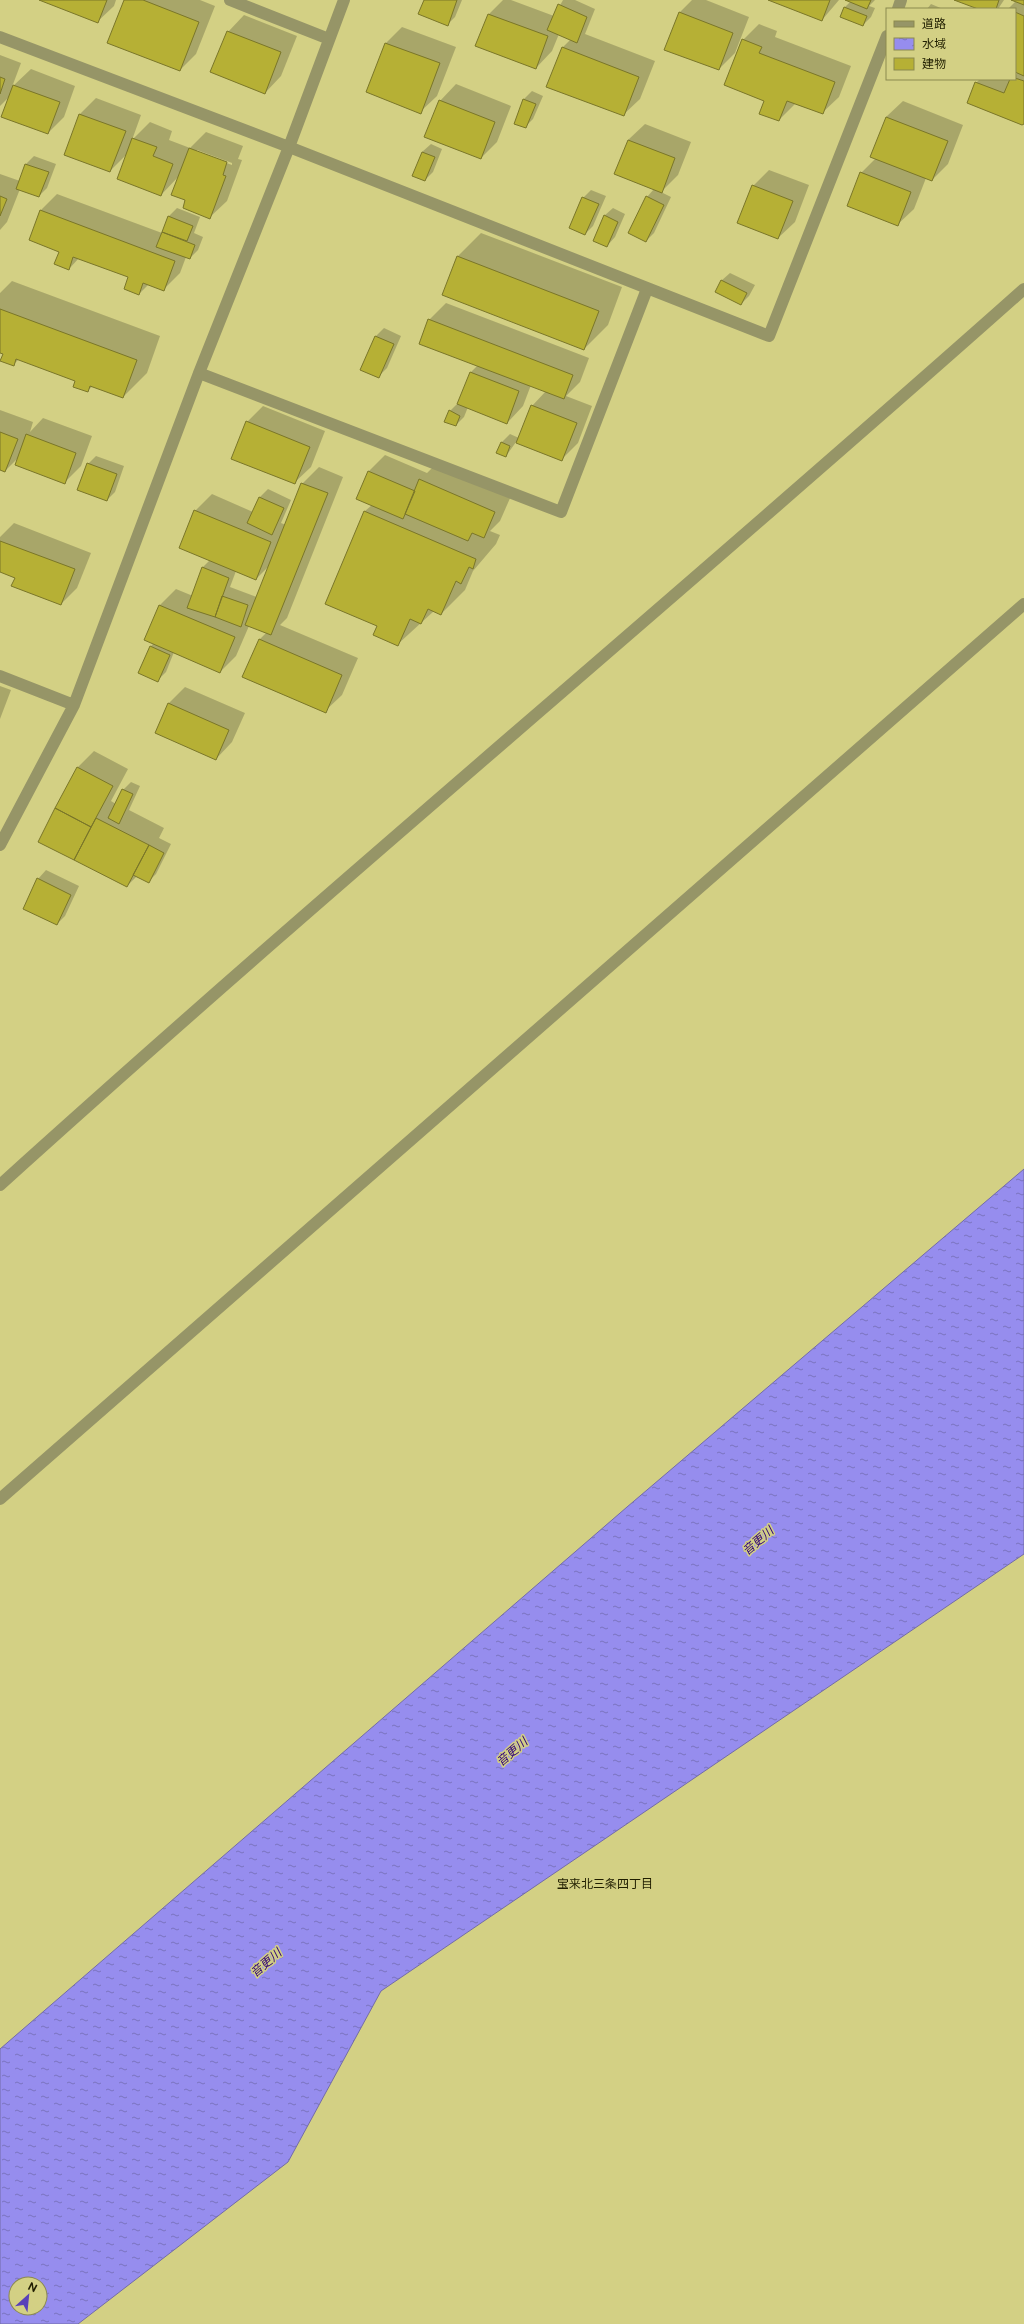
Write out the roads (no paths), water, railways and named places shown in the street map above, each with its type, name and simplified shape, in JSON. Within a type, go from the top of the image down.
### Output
[{"type":"street","points":[[230,0],[329,39]]},
{"type":"street","points":[[0,845],[74,705],[199,373],[289,147],[344,0]]},
{"type":"street","points":[[0,37],[289,147],[647,289],[770,336],[886,39]]},
{"type":"street","points":[[199,373],[561,512],[647,289]]},
{"type":"street","points":[[0,1185],[377,853],[868,428],[1024,289]]},
{"type":"street","points":[[0,1499],[1024,604]]},
{"type":"street","points":[[0,676],[74,705]]},
{"type":"water","name":"音更川","points":[[1024,1169],[1024,1554],[381,1991],[288,2162],[78,2324],[0,2324],[0,2049],[627,1507]]},
{"type":"district","name":"宝来北三条四丁目","points":[[605,1884]]}]
